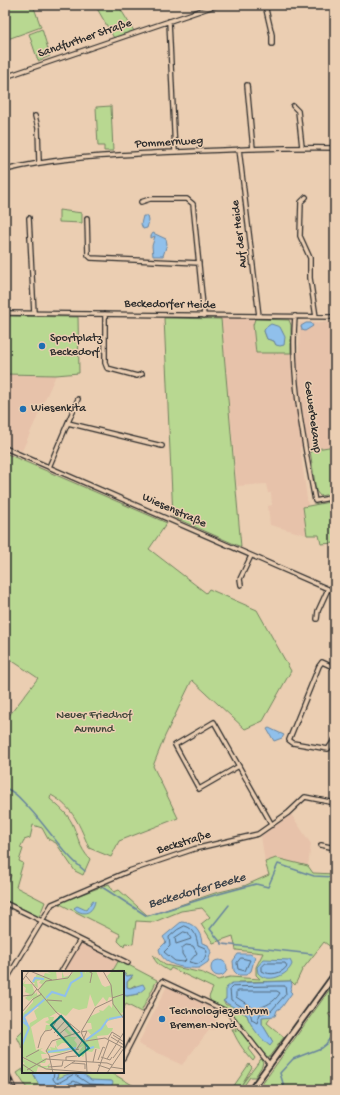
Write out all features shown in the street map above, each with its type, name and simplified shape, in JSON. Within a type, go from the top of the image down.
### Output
[{"type":"street","name":"Sandfurther Straße","points":[[5,77],[217,5]]},
{"type":"street","points":[[265,5],[272,35],[272,44]]},
{"type":"street","points":[[169,22],[175,152]]},
{"type":"street","points":[[247,85],[253,149]]},
{"type":"street","points":[[293,106],[298,111],[302,147]]},
{"type":"street","points":[[35,116],[38,128],[39,162]]},
{"type":"street","name":"Pommernweg","points":[[5,170],[39,162],[87,157],[240,149],[302,147],[335,148]]},
{"type":"street","name":"Auf der Heide","points":[[240,149],[259,316]]},
{"type":"street","points":[[306,197],[301,202],[300,236],[310,258],[312,291],[316,317]]},
{"type":"street","points":[[141,202],[150,199],[187,199],[193,204],[204,316]]},
{"type":"street","points":[[29,218],[34,313]]},
{"type":"street","points":[[87,218],[88,255],[90,258],[198,263]]},
{"type":"street","name":"Beckedorfer Heide","points":[[5,313],[295,316],[335,318]]},
{"type":"street","points":[[105,314],[105,363],[107,368],[137,376],[142,374]]},
{"type":"street","name":"Gewerbekamp","points":[[295,316],[294,347],[299,403],[315,501],[335,497]]},
{"type":"street","points":[[49,467],[78,399]]},
{"type":"street","points":[[68,424],[162,446]]},
{"type":"street","name":"Wiesenstraße","points":[[5,448],[335,592]]},
{"type":"street","points":[[241,586],[240,579],[251,556]]},
{"type":"street","points":[[317,619],[318,611],[328,589]]},
{"type":"street","points":[[335,668],[322,662],[319,666],[289,740],[293,743],[328,749],[335,739]]},
{"type":"street","points":[[239,766],[199,789],[175,746],[214,722],[272,824]]},
{"type":"street","name":"Beckstraße","points":[[5,982],[52,904],[116,876],[194,849],[258,834],[305,797],[335,803]]},
{"type":"street","points":[[321,845],[335,848]]},
{"type":"street","points":[[5,903],[128,963]]},
{"type":"street","points":[[62,971],[80,940]]},
{"type":"street","points":[[251,1090],[335,974]]},
{"type":"street","points":[[124,1055],[160,982],[164,981],[228,1012],[270,1065]]},
{"type":"shaded area","points":[[221,319],[255,319],[253,325],[256,353],[299,352],[300,323],[335,322],[335,446],[310,450],[300,447],[308,506],[303,507],[307,535],[270,525],[268,506],[272,505],[271,493],[268,493],[266,484],[237,486]]},
{"type":"shaded area","name":"Wiesenkita","points":[[5,374],[56,375],[22,451],[5,444]]},
{"type":"shaded area","points":[[291,814],[311,844],[308,866],[276,858],[265,862],[261,836]]},
{"type":"shaded area","points":[[80,943],[118,961],[113,971],[64,971]]},
{"type":"shaded area","points":[[167,986],[221,1013],[213,1030],[210,1029],[182,1065],[138,1044]]},
{"type":"shaded area","points":[[5,1063],[20,1090],[11,1090],[5,1077]]},
{"type":"green space","points":[[5,5],[33,5],[41,27],[5,40]]},
{"type":"green space","points":[[95,5],[118,5],[134,31],[114,38]]},
{"type":"green space","points":[[42,29],[50,56],[38,61],[29,34]]},
{"type":"green space","points":[[111,106],[113,151],[104,151],[104,146],[98,146],[96,107]]},
{"type":"green space","points":[[59,210],[82,213],[82,223],[59,222]]},
{"type":"green space","name":"Sportplatz Beckedorf","points":[[5,316],[78,317],[79,373],[56,375],[5,374]]},
{"type":"green space","points":[[164,318],[221,319],[241,547],[173,517]]},
{"type":"green space","points":[[255,319],[289,320],[291,325],[291,353],[256,353],[253,325]],"holes":[[[264,331],[282,331],[283,334],[276,345],[274,341],[267,339]]]},
{"type":"green space","points":[[335,446],[335,493],[320,496],[316,491],[310,450]]},
{"type":"green space","name":"Neuer Friedhof Aumund","points":[[5,453],[167,523],[149,549],[206,593],[209,589],[257,610],[291,671],[263,721],[245,729],[192,680],[165,736],[153,766],[178,818],[119,841],[111,857],[89,848],[79,825],[70,811],[65,805],[51,795],[50,799],[70,819],[81,846],[90,859],[83,875],[75,871],[56,843],[48,839],[42,828],[33,825],[30,838],[24,840],[20,848],[23,849],[19,861],[23,863],[16,887],[45,902],[39,917],[5,900],[5,888],[11,875],[5,872],[5,721],[38,678],[5,656]]},
{"type":"green space","points":[[335,501],[335,543],[321,544],[319,535],[307,535],[303,507]]},
{"type":"green space","points":[[276,858],[308,866],[313,873],[335,874],[335,950],[324,942],[302,970],[295,985],[291,981],[238,982],[227,994],[226,999],[223,1001],[226,1005],[232,1005],[247,1015],[251,1024],[261,1034],[273,1042],[262,1024],[262,1017],[272,1015],[267,1023],[284,1037],[269,1057],[266,1056],[229,1010],[211,1002],[209,997],[213,988],[171,968],[169,971],[155,961],[153,955],[165,965],[203,973],[218,980],[230,977],[260,979],[256,975],[256,967],[263,953],[236,950],[233,936],[213,943],[201,924],[210,917],[202,908],[181,911],[154,922],[136,921],[133,944],[125,943],[124,947],[118,941],[120,934],[58,903],[109,884],[114,892],[119,890],[147,915],[154,914],[215,893],[244,886],[269,875],[265,862]]},
{"type":"green space","points":[[119,960],[157,980],[141,1012],[126,1004],[124,1008],[124,994],[127,996],[138,994],[135,985],[130,988],[127,987],[127,982],[132,978],[131,975],[127,976],[124,971],[113,971]]},
{"type":"green space","points":[[335,982],[334,1012],[328,1014],[334,1021],[335,1020],[335,1090],[258,1090]]},
{"type":"green space","points":[[231,1026],[236,1032],[236,1026],[251,1045],[248,1049],[255,1058],[253,1061],[240,1045]]},
{"type":"green space","points":[[22,1032],[22,1047],[17,1037]]},
{"type":"green space","points":[[261,1059],[263,1061],[262,1066],[255,1077],[250,1077],[241,1090],[231,1090],[249,1064],[252,1067],[242,1084]]},
{"type":"green space","points":[[22,1070],[22,1073],[33,1073],[39,1085],[49,1090],[28,1090],[17,1073]]},
{"type":"green space","points":[[58,1073],[112,1073],[141,1090],[109,1090],[111,1081],[57,1080]]},
{"type":"water","points":[[143,216],[148,216],[149,221],[147,228],[143,229],[141,224]]},
{"type":"water","points":[[153,233],[166,239],[167,244],[163,256],[153,256],[152,246],[155,236],[151,238],[151,236]]},
{"type":"water","points":[[306,323],[311,323],[313,326],[305,331],[302,330],[301,326]]},
{"type":"water","points":[[271,324],[280,327],[285,337],[284,345],[276,345],[274,341],[267,339],[264,331],[265,328]]},
{"type":"water","points":[[269,728],[284,735],[282,738],[274,741],[267,729]]},
{"type":"water","points":[[93,900],[95,901],[94,905],[90,911],[84,913],[77,911],[74,908],[77,906],[86,910]]},
{"type":"water","points":[[181,922],[193,925],[196,928],[202,943],[208,945],[211,952],[208,962],[199,968],[188,968],[175,965],[170,963],[161,955],[159,949],[166,942],[163,937]]},
{"type":"water","points":[[238,954],[250,954],[255,957],[251,971],[246,975],[238,975],[234,971],[233,961]]},
{"type":"water","points":[[264,959],[290,960],[292,964],[290,968],[282,975],[267,978],[258,973],[257,967]]},
{"type":"water","points":[[216,960],[222,960],[227,965],[225,974],[222,976],[216,976],[211,971],[211,965]]},
{"type":"water","points":[[124,974],[127,976],[133,975],[127,982],[127,987],[130,988],[143,984],[145,988],[138,994],[126,996],[124,995]]},
{"type":"water","points":[[291,981],[292,985],[290,991],[292,993],[282,1007],[277,1010],[275,1016],[262,1017],[262,1024],[273,1042],[270,1046],[256,1032],[247,1015],[223,1001],[226,999],[226,988],[232,983]]},
{"type":"water","points":[[33,1073],[58,1073],[57,1079],[66,1075],[79,1073],[91,1080],[112,1081],[113,1083],[109,1090],[49,1090],[39,1085]]},
{"type":"waterway","name":"Beckedorfer Beeke","points":[[5,788],[21,799],[70,857],[85,871]]},
{"type":"waterway","name":"Beckedorfer Beeke","points":[[102,887],[147,916],[256,884],[268,887],[278,864],[314,876],[335,877]]},
{"type":"waterway","points":[[229,905],[210,929],[222,944],[312,954]]},
{"type":"waterway","points":[[285,1090],[280,1073],[293,1059],[321,1048],[326,1044],[330,1038],[335,1017]]},
{"type":"waterway","points":[[5,1076],[12,1090]]},
{"type":"railway","points":[[5,1066],[16,1090]]},
{"type":"place","name":"Sportplatz Beckedorf","points":[[42,346]]},
{"type":"place","name":"Wiesenkita","points":[[23,409]]},
{"type":"place","name":"Technologiezentrum Bremen-Nord","points":[[162,1019]]}]
